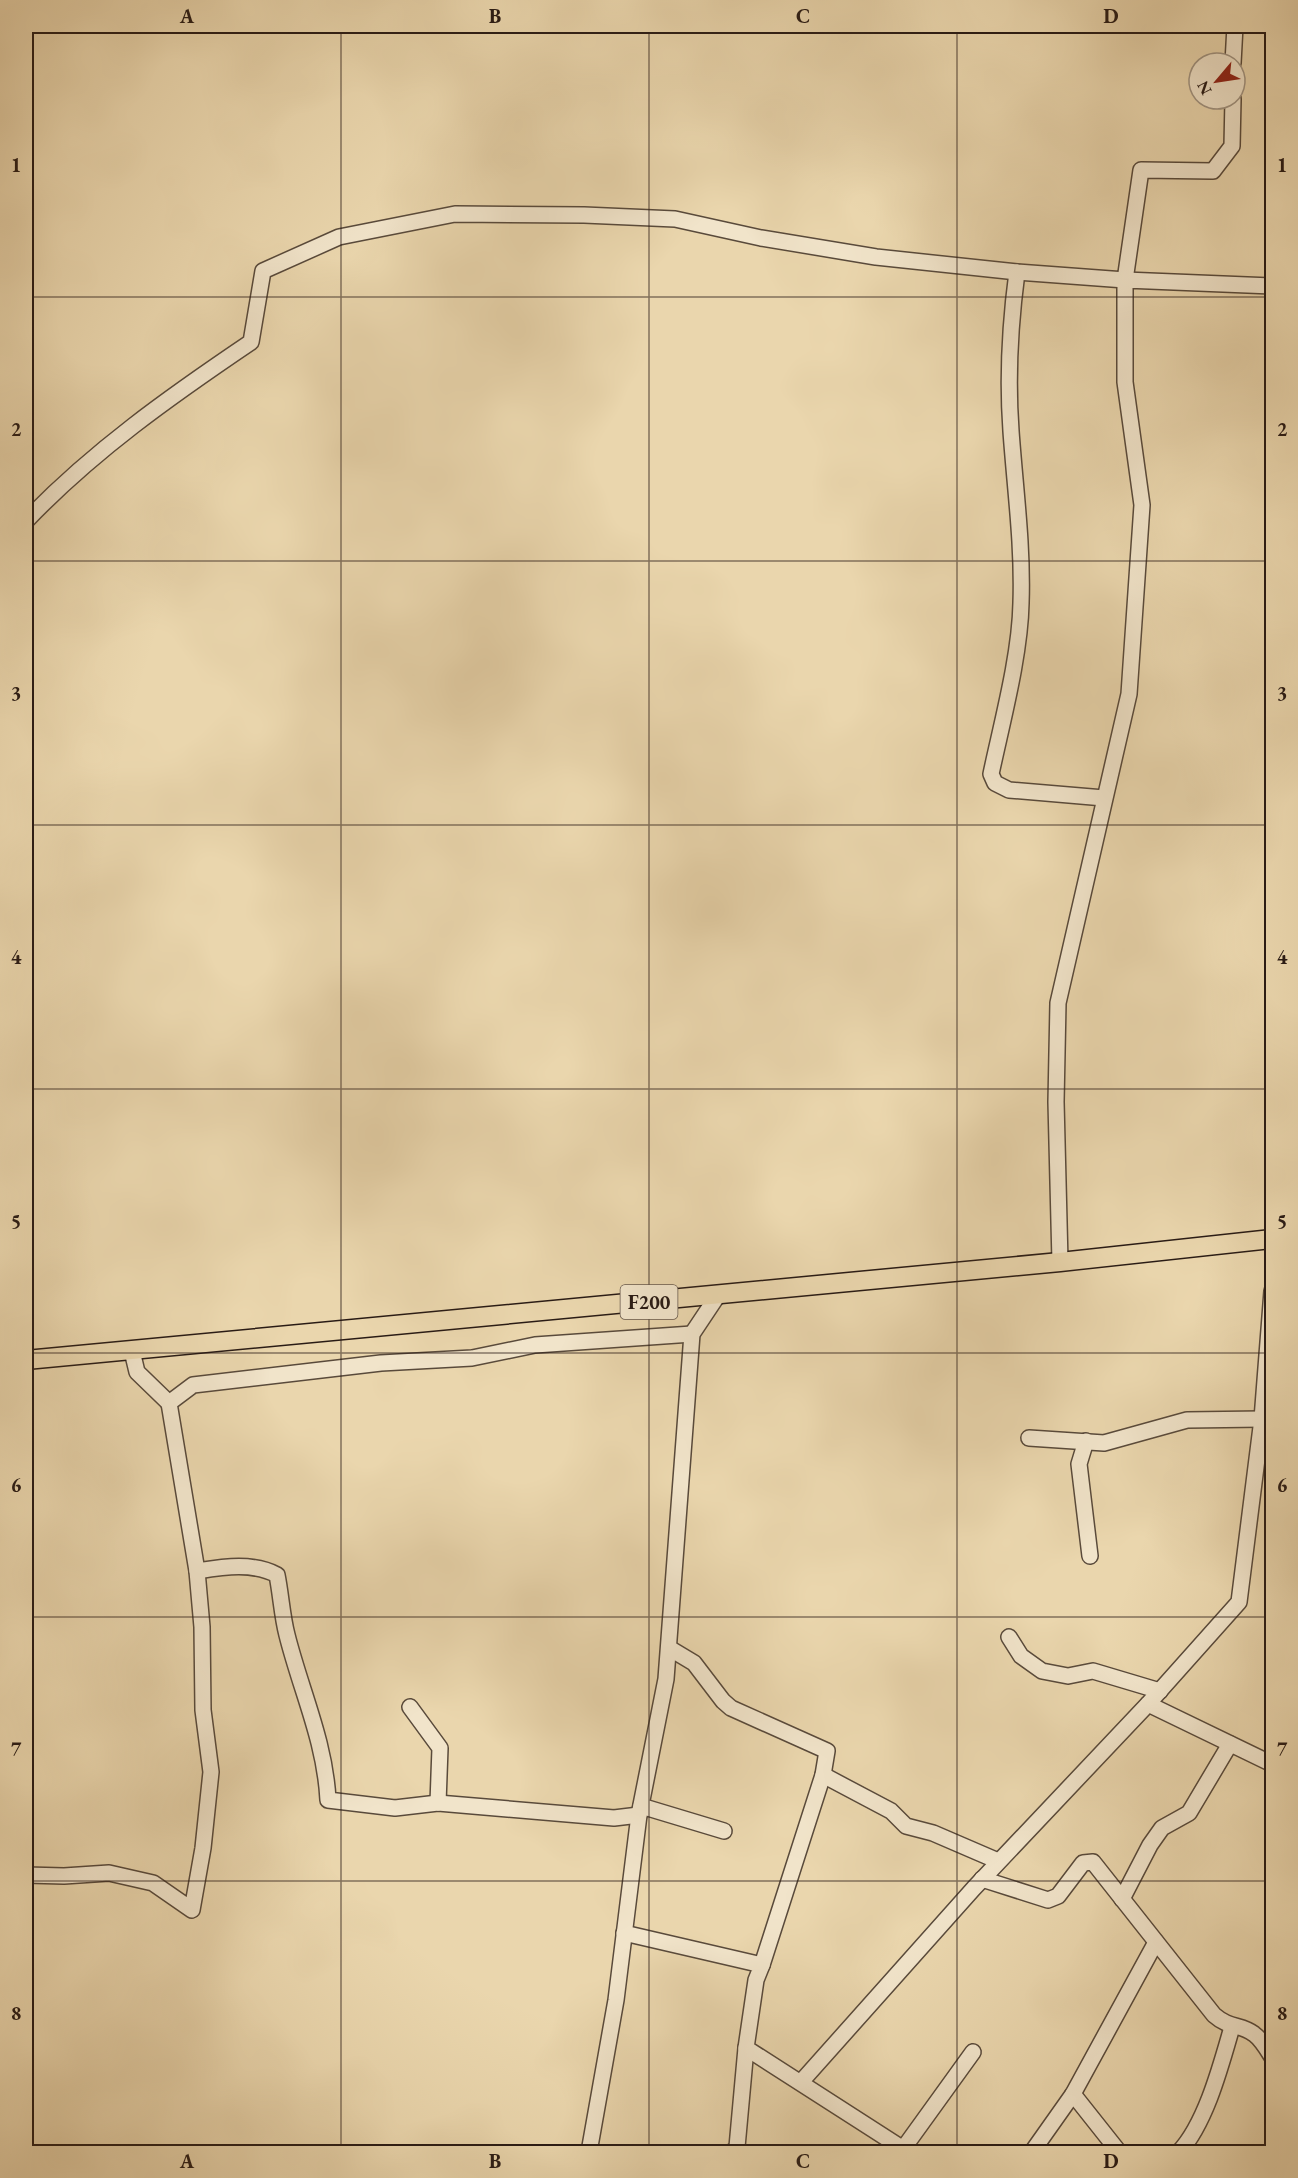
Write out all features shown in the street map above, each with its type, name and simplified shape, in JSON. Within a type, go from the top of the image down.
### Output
[{"type":"main road","name":"F200","points":[[26,1360],[1060,1262],[1272,1239]]},
{"type":"street","points":[[1234,51],[1235,26]]},
{"type":"street","points":[[1060,1262],[1056,1102],[1058,1003],[1129,694],[1142,505],[1125,382],[1125,280],[1141,170],[1213,171],[1232,146],[1233,111]]},
{"type":"street","points":[[26,521],[55,490],[147,413],[251,342],[263,271],[339,237],[455,214],[675,219],[761,238],[876,257],[1017,272],[1125,280],[1272,286]]},
{"type":"street","points":[[1017,272],[1008,339],[1011,430],[1019,519],[1021,605],[1009,689],[991,774],[994,783],[1009,790],[1104,798]]},
{"type":"street","points":[[801,2082],[998,1861],[1148,1704],[1239,1602],[1262,1419],[1272,1291]]},
{"type":"street","points":[[589,2152],[616,2000],[640,1811],[666,1678],[692,1334],[718,1295]]},
{"type":"street","points":[[169,1403],[193,1384],[381,1363],[472,1358],[535,1345],[692,1334]]},
{"type":"street","points":[[26,1875],[64,1876],[109,1873],[153,1884],[192,1910],[203,1848],[211,1772],[202,1710],[202,1627],[197,1571],[169,1403],[137,1372],[132,1351]]},
{"type":"street","points":[[1029,1438],[1115,1441],[1187,1420],[1262,1419]]},
{"type":"street","points":[[1086,1441],[1079,1464],[1090,1556]]},
{"type":"street","points":[[197,1571],[242,1566],[267,1569],[277,1575],[286,1634],[316,1726],[326,1771],[328,1800],[395,1808],[438,1803],[614,1818],[640,1811],[724,1831]]},
{"type":"street","points":[[1009,1637],[1021,1656],[1042,1671],[1068,1676],[1093,1671],[1160,1691]]},
{"type":"street","points":[[669,1648],[694,1664],[731,1708],[827,1751],[823,1775],[756,1980],[746,2048],[737,2151]]},
{"type":"street","points":[[1148,1704],[1272,1764]]},
{"type":"street","points":[[410,1707],[440,1748],[438,1803]]},
{"type":"street","points":[[1122,1899],[1150,1845],[1162,1828],[1189,1814],[1230,1744]]},
{"type":"street","points":[[823,1775],[891,1811],[906,1826],[933,1833],[998,1861]]},
{"type":"street","points":[[982,1879],[1048,1900],[1058,1896],[1078,1867],[1088,1861],[1093,1862],[1214,2015],[1232,2027],[1246,2029],[1256,2035],[1272,2057]]},
{"type":"street","points":[[624,1933],[762,1965]]},
{"type":"street","points":[[1032,2152],[1073,2094],[1156,1942]]},
{"type":"street","points":[[1179,2152],[1194,2130],[1223,2058],[1232,2027]]},
{"type":"street","points":[[746,2048],[905,2151],[973,2052]]},
{"type":"street","points":[[1073,2094],[1119,2152]]}]
